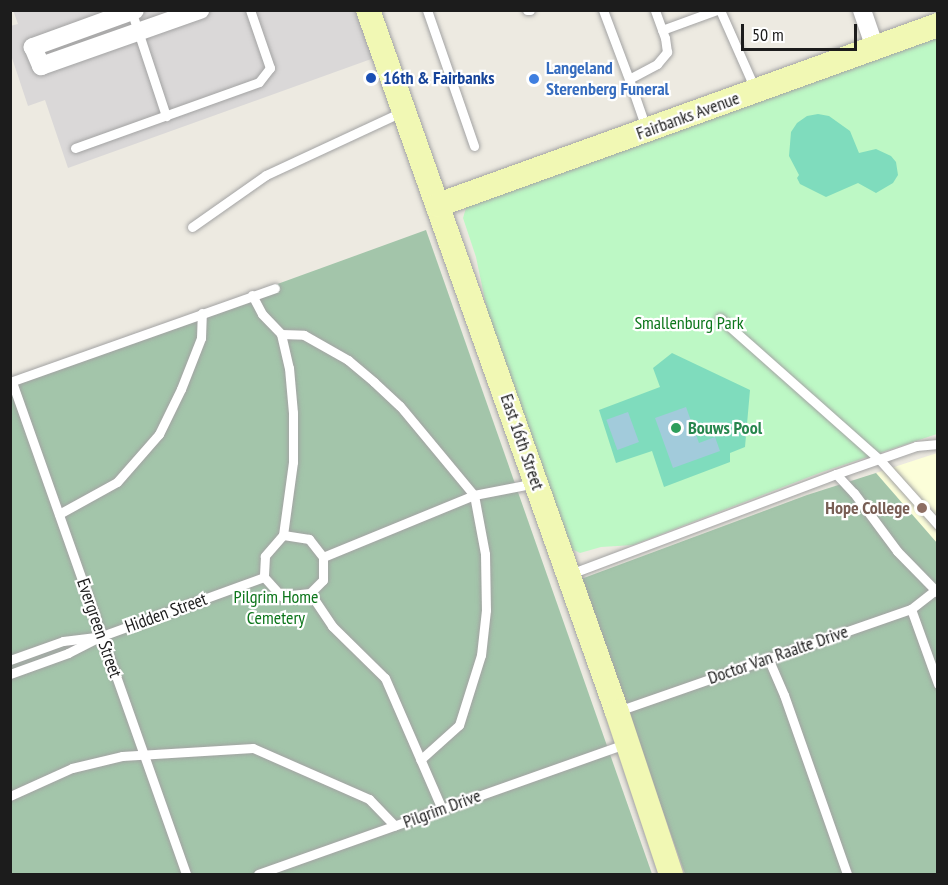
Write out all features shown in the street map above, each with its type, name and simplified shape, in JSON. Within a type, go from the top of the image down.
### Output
[{"type":"main road","name":"East 16th Street","points":[[368,10],[617,712],[671,874]]},
{"type":"main road","name":"Fairbanks Avenue","points":[[438,205],[938,25]]},
{"type":"street","points":[[132,11],[33,47],[41,66],[200,10]]},
{"type":"street","points":[[862,10],[875,47]]},
{"type":"lane","points":[[75,148],[259,82],[270,68],[250,10]]},
{"type":"lane","points":[[426,10],[474,146]]},
{"type":"lane","points":[[603,10],[647,131]]},
{"type":"lane","points":[[629,79],[657,64],[666,52],[656,10]]},
{"type":"lane","points":[[662,30],[718,10],[756,91]]},
{"type":"lane","points":[[132,11],[165,116]]},
{"type":"lane","points":[[192,227],[266,175],[404,111]]},
{"type":"lane","points":[[11,382],[275,288]]},
{"type":"lane","points":[[252,295],[262,314],[281,334],[289,368],[293,412],[293,462],[283,535],[265,556],[264,577],[281,596],[310,593],[323,580],[323,557],[309,539],[283,535]]},
{"type":"lane","points":[[59,514],[117,482],[159,434],[181,390],[201,338],[202,313]]},
{"type":"lane","points":[[720,318],[879,459],[938,525]]},
{"type":"lane","points":[[281,334],[304,334],[357,367],[400,406],[474,495],[485,554],[486,610],[481,656],[459,725],[420,760]]},
{"type":"lane","name":"Evergreen Street","points":[[11,382],[186,874]]},
{"type":"lane","points":[[568,575],[836,474],[916,446],[938,444]]},
{"type":"lane","points":[[836,474],[854,493],[897,551],[936,592]]},
{"type":"lane","points":[[323,557],[474,495],[536,483]]},
{"type":"lane","name":"Hidden Street","points":[[10,674],[68,653],[102,636],[264,577]]},
{"type":"lane","name":"Doctor Van Raalte Drive","points":[[617,712],[911,609],[936,592]]},
{"type":"lane","points":[[310,593],[332,626],[385,678],[442,809]]},
{"type":"lane","points":[[911,609],[938,684]]},
{"type":"lane","name":"Hidden Street","points":[[10,660],[63,641],[102,636]]},
{"type":"lane","points":[[768,658],[784,695],[847,874]]},
{"type":"lane","name":"Pilgrim Drive","points":[[258,874],[627,743]]},
{"type":"lane","points":[[10,796],[72,768],[122,756],[254,748],[369,799],[395,826]]},
{"type":"shaded area","points":[[13,10],[358,11],[374,58],[68,168],[45,100],[28,106],[11,55],[10,26],[18,24]]},
{"type":"shaded area","name":"Hope College","points":[[937,453],[937,543],[876,473]]},
{"type":"green space","name":"Smallenburg Park","points":[[937,35],[937,434],[822,472],[633,545],[601,547],[580,553],[572,549],[490,324],[476,257],[463,218],[466,208],[474,203]]},
{"type":"green space","points":[[818,114],[829,116],[850,131],[859,153],[876,149],[891,156],[896,162],[898,175],[893,183],[876,193],[858,183],[826,197],[800,184],[797,178],[799,175],[789,156],[791,132],[797,123],[807,116]]},
{"type":"green space","name":"Pilgrim Home Cemetery","points":[[426,230],[652,874],[11,874],[11,381]]},
{"type":"green space","name":"Bouws Pool","points":[[672,353],[750,390],[745,447],[730,453],[730,462],[664,487],[652,451],[616,463],[599,410],[660,387],[653,368]]},
{"type":"green space","points":[[876,473],[937,543],[937,874],[685,874],[581,579],[807,495]]},
{"type":"water","points":[[686,407],[699,443],[715,437],[720,451],[673,468],[655,418]]},
{"type":"water","points":[[628,412],[639,442],[617,450],[606,420]]},
{"type":"place","name":"16th & Fairbanks","points":[[371,78]]},
{"type":"place","name":"Langeland Sterenberg Funeral","points":[[534,79]]},
{"type":"place","name":"Bouws Pool","points":[[676,428]]},
{"type":"place","name":"Hope College","points":[[922,508]]}]
